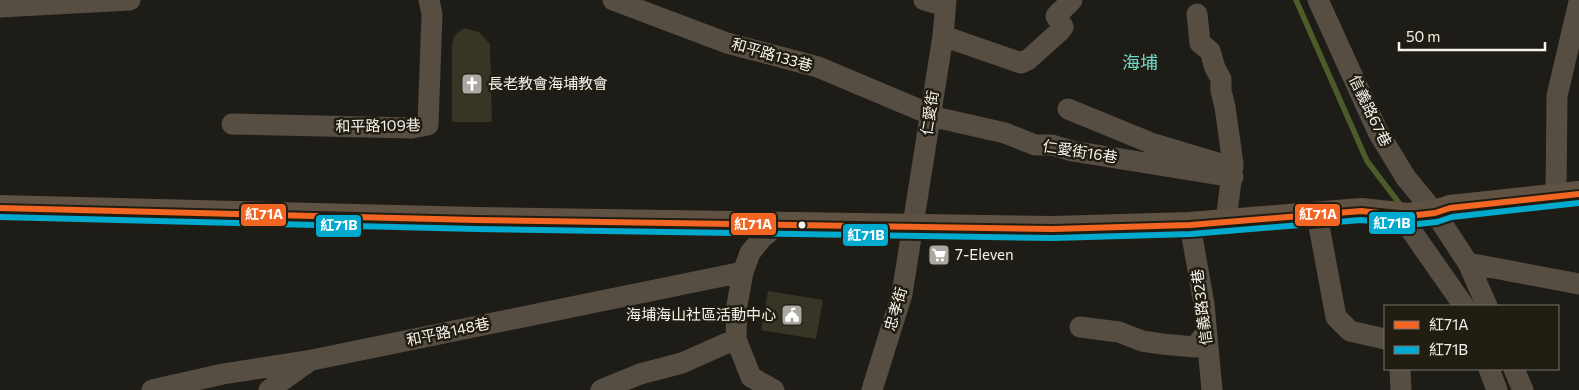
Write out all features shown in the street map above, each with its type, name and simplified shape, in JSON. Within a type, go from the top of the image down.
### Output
[{"type":"main road","points":[[0,208],[476,220],[1053,228],[1190,225],[1361,211],[1417,215],[1450,208],[1567,195]]},
{"type":"street","points":[[0,7],[130,0]]},
{"type":"street","name":"和平路109巷","points":[[232,124],[412,128],[428,125],[432,14],[429,0]]},
{"type":"street","name":"和平路133巷","points":[[613,0],[727,43],[818,67],[930,114]]},
{"type":"street","points":[[924,0],[946,3]]},
{"type":"street","points":[[943,36],[1022,63],[1029,59],[1064,27],[1056,16],[1072,0]]},
{"type":"street","name":"信義路67巷","points":[[1318,0],[1378,132],[1406,178],[1417,215]]},
{"type":"street","points":[[1567,195],[1557,96],[1579,2]]},
{"type":"street","name":"仁愛街","points":[[913,226],[943,36],[946,3]]},
{"type":"street","points":[[1197,14],[1200,43],[1210,51],[1214,68],[1221,79],[1221,90],[1225,107],[1233,170],[1226,221]]},
{"type":"street","points":[[1068,109],[1151,143],[1233,170]]},
{"type":"street","name":"仁愛街16巷","points":[[930,114],[1005,133],[1035,145],[1052,145],[1072,151],[1233,170]]},
{"type":"street","points":[[1317,215],[1336,318],[1350,331],[1384,340]]},
{"type":"street","points":[[1417,215],[1468,262],[1487,305]]},
{"type":"street","points":[[1417,215],[1463,305]]},
{"type":"street","points":[[774,390],[751,377],[736,339],[737,305],[743,272],[750,253],[762,238],[779,224]]},
{"type":"street","name":"信義路32巷","points":[[1190,225],[1204,304],[1212,390]]},
{"type":"street","name":"忠孝街","points":[[872,390],[902,294],[913,226]]},
{"type":"street","points":[[1468,262],[1579,284]]},
{"type":"street","name":"和平路148巷","points":[[152,390],[223,374],[312,360],[743,272]]},
{"type":"street","points":[[1080,327],[1119,332],[1142,341],[1195,347],[1206,333]]},
{"type":"street","points":[[601,390],[640,374],[682,363],[736,339]]},
{"type":"street","points":[[270,390],[312,360]]},
{"type":"street","points":[[1400,370],[1401,390]]},
{"type":"street","points":[[1489,370],[1497,390]]},
{"type":"street","points":[[1514,370],[1523,390]]},
{"type":"building","name":"長老教會海埔教會","points":[[464,28],[479,32],[490,44],[492,122],[452,122],[452,46],[454,36]]},
{"type":"building","name":"海埔海山社區活動中心","points":[[768,291],[823,300],[816,339],[761,330]]},
{"type":"waterway","points":[[1296,0],[1367,161],[1402,207]]},
{"type":"transit line","name":"紅71A","points":[[0,208],[476,220],[1053,229],[1190,225],[1361,211],[1408,216],[1435,213],[1450,208],[1579,194]]},
{"type":"transit line","name":"紅71B","points":[[0,217],[476,229],[1053,238],[1191,234],[1361,220],[1408,225],[1437,222],[1452,217],[1579,203]]},
{"type":"place","name":"長老教會海埔教會","points":[[472,84]]},
{"type":"place","name":"7-Eleven","points":[[939,255]]},
{"type":"place","name":"海埔海山社區活動中心","points":[[792,315]]},
{"type":"district","name":"海埔","points":[[1140,63]]}]
